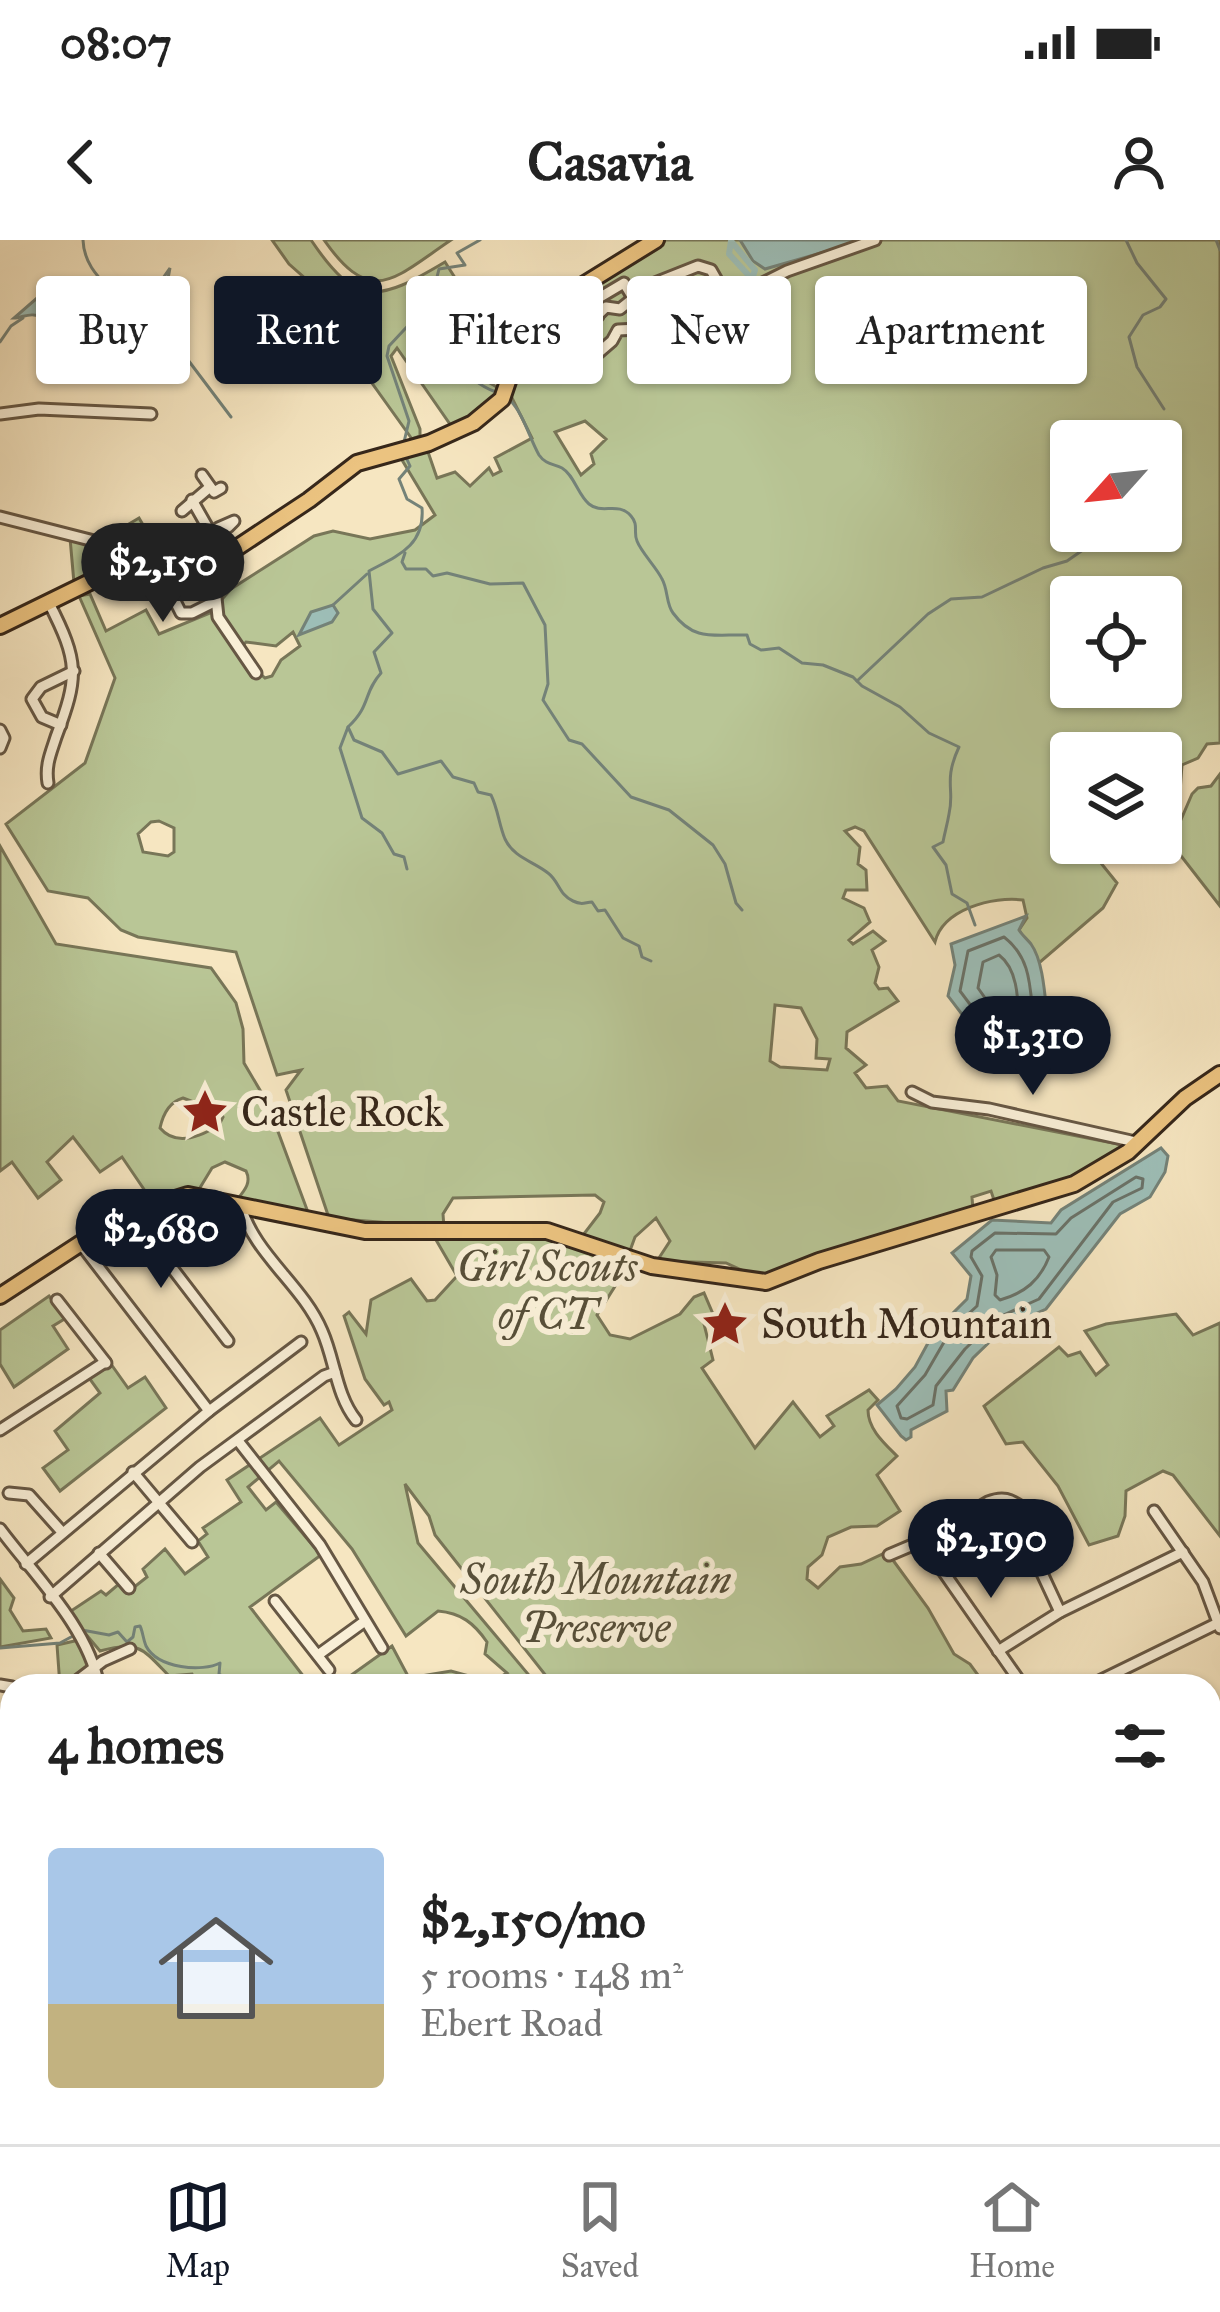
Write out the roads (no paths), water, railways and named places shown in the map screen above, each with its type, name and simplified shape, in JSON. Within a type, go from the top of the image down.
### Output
[{"type":"main road","points":[[0,626],[152,555],[212,559],[245,544],[362,460],[429,443],[479,419],[505,395],[521,340],[536,320],[568,292],[656,240]]},
{"type":"main road","points":[[0,1296],[130,1213],[188,1195],[371,1231],[547,1231],[642,1263],[725,1273],[759,1283],[1074,1184],[1140,1143],[1185,1098],[1220,1074]]},
{"type":"street","points":[[778,276],[874,240]]},
{"type":"street","points":[[670,276],[696,266],[715,276]]},
{"type":"street","points":[[603,295],[624,283],[627,288]]},
{"type":"street","points":[[603,325],[615,332],[627,330]]},
{"type":"street","points":[[603,349],[615,332]]},
{"type":"street","points":[[0,414],[39,409],[151,414]]},
{"type":"street","points":[[182,511],[216,488],[202,475]]},
{"type":"street","points":[[195,501],[210,532],[214,602],[223,628],[256,673]]},
{"type":"street","points":[[0,517],[98,542],[117,568]]},
{"type":"street","points":[[152,555],[181,613],[214,602]]},
{"type":"street","points":[[48,782],[47,762],[72,694],[74,671],[64,631],[49,603]]},
{"type":"street","points":[[61,725],[42,717],[32,699],[41,687],[74,671]]},
{"type":"street","points":[[0,730],[4,739],[0,748]]},
{"type":"street","points":[[912,1092],[932,1102],[989,1109],[1140,1143]]},
{"type":"street","points":[[240,1204],[254,1240],[320,1326],[346,1405],[356,1420]]},
{"type":"street","points":[[130,1213],[228,1341]]},
{"type":"street","points":[[80,1243],[209,1411]]},
{"type":"street","points":[[0,1430],[107,1365],[57,1300]]},
{"type":"street","points":[[26,1564],[133,1472],[301,1342]]},
{"type":"street","points":[[50,1597],[200,1467],[335,1372]]},
{"type":"street","points":[[239,1442],[320,1545],[382,1648]]},
{"type":"street","points":[[133,1472],[192,1542]]},
{"type":"street","points":[[9,1493],[29,1495],[62,1532]]},
{"type":"street","points":[[889,1555],[988,1502],[1011,1499],[1023,1508],[1027,1541],[1060,1612]]},
{"type":"street","points":[[1115,1674],[1219,1626],[1203,1582],[1154,1511]]},
{"type":"street","points":[[0,1529],[77,1632],[96,1674]]},
{"type":"street","points":[[922,1541],[1014,1674]]},
{"type":"street","points":[[998,1651],[1060,1612],[1183,1552]]},
{"type":"street","points":[[99,1553],[129,1588]]},
{"type":"street","points":[[275,1601],[329,1670]]},
{"type":"street","points":[[318,1655],[365,1622]]},
{"type":"street","points":[[87,1674],[130,1648]]},
{"type":"water","points":[[740,240],[866,240],[765,269],[753,261]]},
{"type":"water","points":[[36,299],[36,316],[14,318]]},
{"type":"water","points":[[333,605],[338,613],[332,622],[299,635],[311,612]]},
{"type":"water","points":[[1026,916],[1019,930],[1040,964],[1050,1037],[1017,1067],[990,1051],[948,996],[955,965],[951,944]]},
{"type":"water","points":[[1161,1148],[1168,1156],[1165,1172],[1150,1197],[1120,1214],[1046,1309],[1004,1328],[973,1358],[953,1390],[946,1391],[947,1411],[911,1430],[906,1440],[901,1436],[877,1405],[915,1367],[934,1332],[967,1299],[971,1276],[952,1253],[992,1220],[1051,1223],[1061,1210]]},
{"type":"waterway","points":[[83,240],[88,261],[127,310],[142,348],[155,355],[185,356],[231,417]]},
{"type":"waterway","points":[[404,442],[409,421],[387,356],[389,346],[431,301],[439,269],[465,265],[457,253],[480,240]]},
{"type":"waterway","points":[[1126,240],[1137,263],[1166,299],[1143,315],[1129,337],[1137,367],[1164,409]]},
{"type":"waterway","points":[[1216,240],[1220,250]]},
{"type":"waterway","points":[[731,241],[755,270],[752,279],[729,254],[731,241]]},
{"type":"waterway","points":[[0,342],[23,318]]},
{"type":"waterway","points":[[480,384],[496,392]]},
{"type":"waterway","points":[[510,400],[539,455],[566,471],[589,504],[621,509],[631,516],[637,541],[662,579],[671,609],[689,629],[747,635],[750,644],[761,650],[779,648],[802,663],[823,665],[853,677],[900,707],[929,733],[959,747],[950,777],[943,842],[933,847],[946,865],[952,894],[967,903],[975,925]]},
{"type":"waterway","points":[[405,455],[410,466],[399,479],[407,499],[422,508],[422,521],[407,548],[369,571],[373,609],[392,633],[374,652],[381,673],[348,727],[354,740],[382,752],[398,774],[441,761],[453,777],[491,795],[513,851],[548,873],[568,898],[605,910],[623,938],[639,946],[642,957],[651,961]]},
{"type":"waterway","points":[[857,681],[928,614],[951,599],[982,597],[1080,552]]},
{"type":"waterway","points":[[405,553],[406,569],[426,569],[433,576],[447,573],[490,584],[523,583],[545,625],[548,684],[543,700],[569,740],[582,744],[631,797],[669,810],[713,845],[742,910]]},
{"type":"waterway","points":[[333,605],[367,574]]},
{"type":"waterway","points":[[348,727],[340,748],[362,818],[382,833],[394,854],[404,857],[407,869]]},
{"type":"waterway","points":[[82,1630],[118,1632],[127,1642],[140,1626],[146,1646],[160,1660],[192,1668],[220,1663],[219,1674]]},
{"type":"waterway","points":[[0,1648],[60,1643],[71,1637]]},
{"type":"place","name":"Castle Rock","points":[[205,1112]]},
{"type":"place","name":"South Mountain","points":[[725,1324]]},
{"type":"park label","name":"Girl Scouts of CT","points":[[547,1291]]},
{"type":"park label","name":"South Mountain Preserve","points":[[596,1604]]}]
